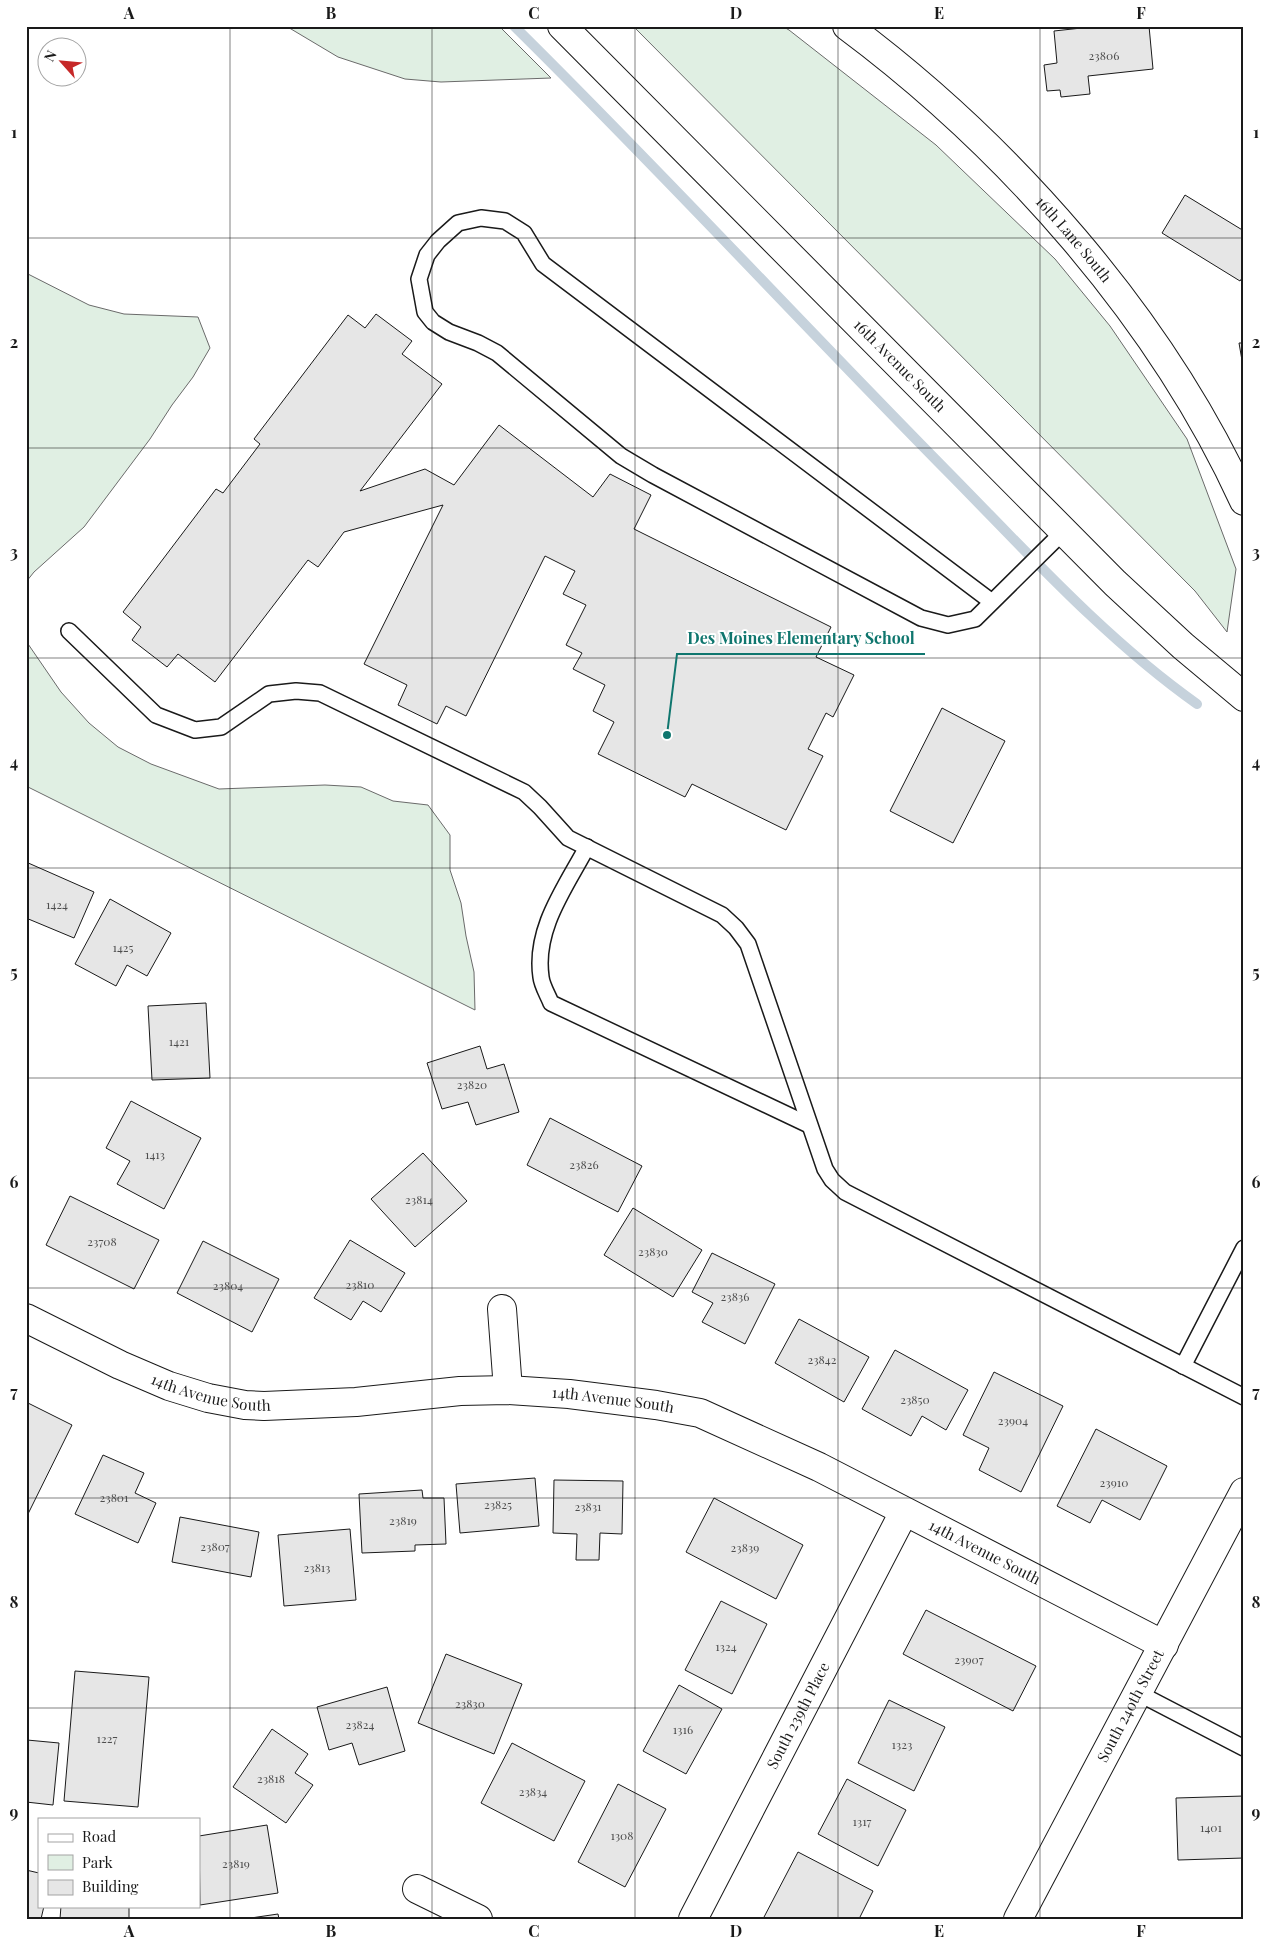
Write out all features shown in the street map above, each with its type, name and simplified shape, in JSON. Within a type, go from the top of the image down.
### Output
[{"type":"street","name":"16th Avenue South","points":[[562,26],[1115,583],[1184,646],[1244,697]]},
{"type":"street","name":"16th Lane South","points":[[847,26],[897,65],[954,117],[1035,196],[1082,250],[1129,308],[1167,363],[1203,419],[1244,501]]},
{"type":"street","points":[[502,1309],[508,1390]]},
{"type":"street","name":"14th Avenue South","points":[[26,1318],[120,1365],[163,1383],[208,1398],[245,1404],[264,1406],[356,1402],[460,1391],[508,1390],[569,1394],[656,1405],[700,1413],[819,1467],[1164,1645]]},
{"type":"street","name":"South 240th Street","points":[[1018,1919],[1244,1492]]},
{"type":"street","name":"South 239th Place","points":[[692,1919],[904,1512]]},
{"type":"street","points":[[417,1890],[478,1919]]},
{"type":"lane","points":[[992,602],[543,264],[524,233],[505,221],[481,218],[458,224],[438,241],[427,255],[419,278],[425,312],[433,322],[449,332],[478,343],[497,353],[621,456],[653,475],[921,618],[948,625],[975,619],[992,602],[1064,530]]},
{"type":"lane","points":[[69,631],[156,715],[194,730],[221,727],[269,694],[296,691],[320,693],[524,792],[568,838],[722,915],[736,928],[748,944],[825,1169],[832,1180],[845,1192],[1244,1398]]},
{"type":"lane","points":[[587,847],[546,925],[540,954],[541,979],[551,1003],[810,1125]]},
{"type":"lane","points":[[1183,1366],[1244,1248]]},
{"type":"lane","points":[[1138,1693],[1244,1748]]},
{"type":"green space","points":[[286,26],[499,26],[551,78],[441,82],[405,79],[338,57]]},
{"type":"green space","points":[[633,26],[782,26],[936,145],[1055,259],[1110,326],[1187,439],[1236,569],[1227,632],[1195,591]]},
{"type":"green space","points":[[26,273],[89,305],[124,314],[198,317],[210,348],[193,377],[150,439],[84,527],[34,572],[26,582]]},
{"type":"green space","points":[[26,641],[61,692],[89,723],[118,747],[151,764],[219,789],[325,785],[361,787],[393,801],[428,805],[450,835],[450,870],[461,903],[474,972],[475,1010],[26,786]]},
{"type":"building","points":[[1100,26],[1149,26],[1153,69],[1088,76],[1090,94],[1061,97],[1060,90],[1047,91],[1044,65],[1057,63],[1054,31]]},
{"type":"building","points":[[1185,195],[1244,231],[1244,275],[1240,281],[1162,233]]},
{"type":"building","points":[[376,314],[412,341],[402,354],[442,384],[360,491],[425,469],[454,485],[499,425],[593,497],[610,474],[651,495],[634,529],[831,627],[816,657],[854,675],[833,717],[826,713],[808,749],[823,756],[786,830],[692,784],[685,797],[598,754],[614,722],[593,711],[605,685],[573,669],[582,653],[566,645],[586,605],[563,594],[575,571],[545,556],[466,716],[446,706],[437,724],[398,705],[407,685],[364,664],[443,505],[344,532],[318,567],[308,560],[215,682],[178,654],[167,667],[132,640],[141,627],[123,612],[216,489],[223,493],[260,444],[254,439],[348,315],[365,328]]},
{"type":"building","points":[[1239,343],[1244,343],[1244,372]]},
{"type":"building","points":[[942,708],[1005,741],[953,843],[890,811]]},
{"type":"building","points":[[26,862],[94,892],[74,938],[26,918]]},
{"type":"building","points":[[110,899],[171,933],[147,976],[127,965],[116,986],[75,964]]},
{"type":"building","points":[[206,1003],[210,1078],[152,1080],[148,1006]]},
{"type":"building","points":[[480,1046],[487,1069],[504,1064],[519,1112],[476,1125],[468,1102],[442,1109],[427,1063]]},
{"type":"building","points":[[131,1101],[201,1138],[164,1209],[117,1184],[130,1161],[106,1148]]},
{"type":"building","points":[[550,1118],[642,1166],[618,1212],[527,1165]]},
{"type":"building","points":[[423,1153],[467,1201],[415,1247],[371,1199]]},
{"type":"building","points":[[70,1196],[159,1240],[134,1289],[46,1245]]},
{"type":"building","points":[[633,1208],[702,1250],[673,1297],[604,1255]]},
{"type":"building","points":[[350,1240],[405,1273],[381,1312],[363,1301],[351,1320],[314,1298]]},
{"type":"building","points":[[203,1241],[279,1279],[252,1332],[177,1293]]},
{"type":"building","points":[[712,1253],[775,1284],[745,1344],[702,1322],[713,1303],[692,1292]]},
{"type":"building","points":[[799,1319],[869,1357],[844,1402],[775,1363]]},
{"type":"building","points":[[895,1350],[968,1390],[946,1430],[922,1416],[911,1436],[862,1409]]},
{"type":"building","points":[[994,1372],[1063,1406],[1021,1492],[979,1470],[989,1448],[963,1435]]},
{"type":"building","points":[[26,1402],[72,1425],[26,1518]]},
{"type":"building","points":[[1096,1429],[1167,1466],[1140,1520],[1102,1500],[1090,1523],[1057,1506]]},
{"type":"building","points":[[103,1455],[144,1473],[135,1493],[156,1503],[138,1543],[75,1514]]},
{"type":"building","points":[[535,1478],[539,1526],[460,1533],[456,1484]]},
{"type":"building","points":[[554,1480],[623,1481],[622,1534],[600,1533],[599,1560],[576,1560],[577,1534],[553,1533]]},
{"type":"building","points":[[422,1490],[423,1498],[444,1498],[446,1544],[415,1545],[415,1551],[362,1553],[359,1494]]},
{"type":"building","points":[[714,1498],[803,1545],[776,1599],[686,1552]]},
{"type":"building","points":[[180,1517],[259,1532],[251,1577],[172,1562]]},
{"type":"building","points":[[350,1529],[356,1600],[284,1606],[278,1535]]},
{"type":"building","points":[[721,1601],[767,1624],[732,1694],[685,1670]]},
{"type":"building","points":[[926,1610],[1036,1666],[1013,1711],[903,1654]]},
{"type":"building","points":[[446,1654],[522,1684],[494,1754],[418,1723]]},
{"type":"building","points":[[75,1671],[149,1677],[138,1807],[64,1801]]},
{"type":"building","points":[[679,1685],[722,1709],[686,1774],[643,1751]]},
{"type":"building","points":[[387,1687],[405,1751],[359,1765],[352,1743],[329,1750],[317,1707]]},
{"type":"building","points":[[889,1700],[945,1727],[914,1791],[858,1763]]},
{"type":"building","points":[[272,1729],[308,1754],[295,1773],[313,1785],[286,1823],[233,1787]]},
{"type":"building","points":[[27,1740],[59,1743],[53,1805],[26,1802]]},
{"type":"building","points":[[512,1743],[585,1781],[554,1841],[481,1803]]},
{"type":"building","points":[[847,1779],[906,1810],[878,1866],[818,1834]]},
{"type":"building","points":[[618,1784],[666,1809],[625,1887],[578,1862]]},
{"type":"building","points":[[1244,1796],[1244,1858],[1178,1860],[1176,1798]]},
{"type":"building","points":[[267,1825],[278,1893],[200,1905],[200,1836]]},
{"type":"building","points":[[798,1852],[873,1891],[859,1919],[763,1919]]},
{"type":"building","points":[[26,1870],[38,1873],[38,1908],[44,1908],[41,1919],[26,1919]]},
{"type":"building","points":[[61,1908],[129,1908],[129,1919],[60,1919]]},
{"type":"building","points":[[278,1914],[279,1919],[244,1919]]},
{"type":"waterway","points":[[514,26],[1067,593],[1130,651],[1197,704]]},
{"type":"place","name":"Des Moines Elementary School","points":[[667,735]]}]
